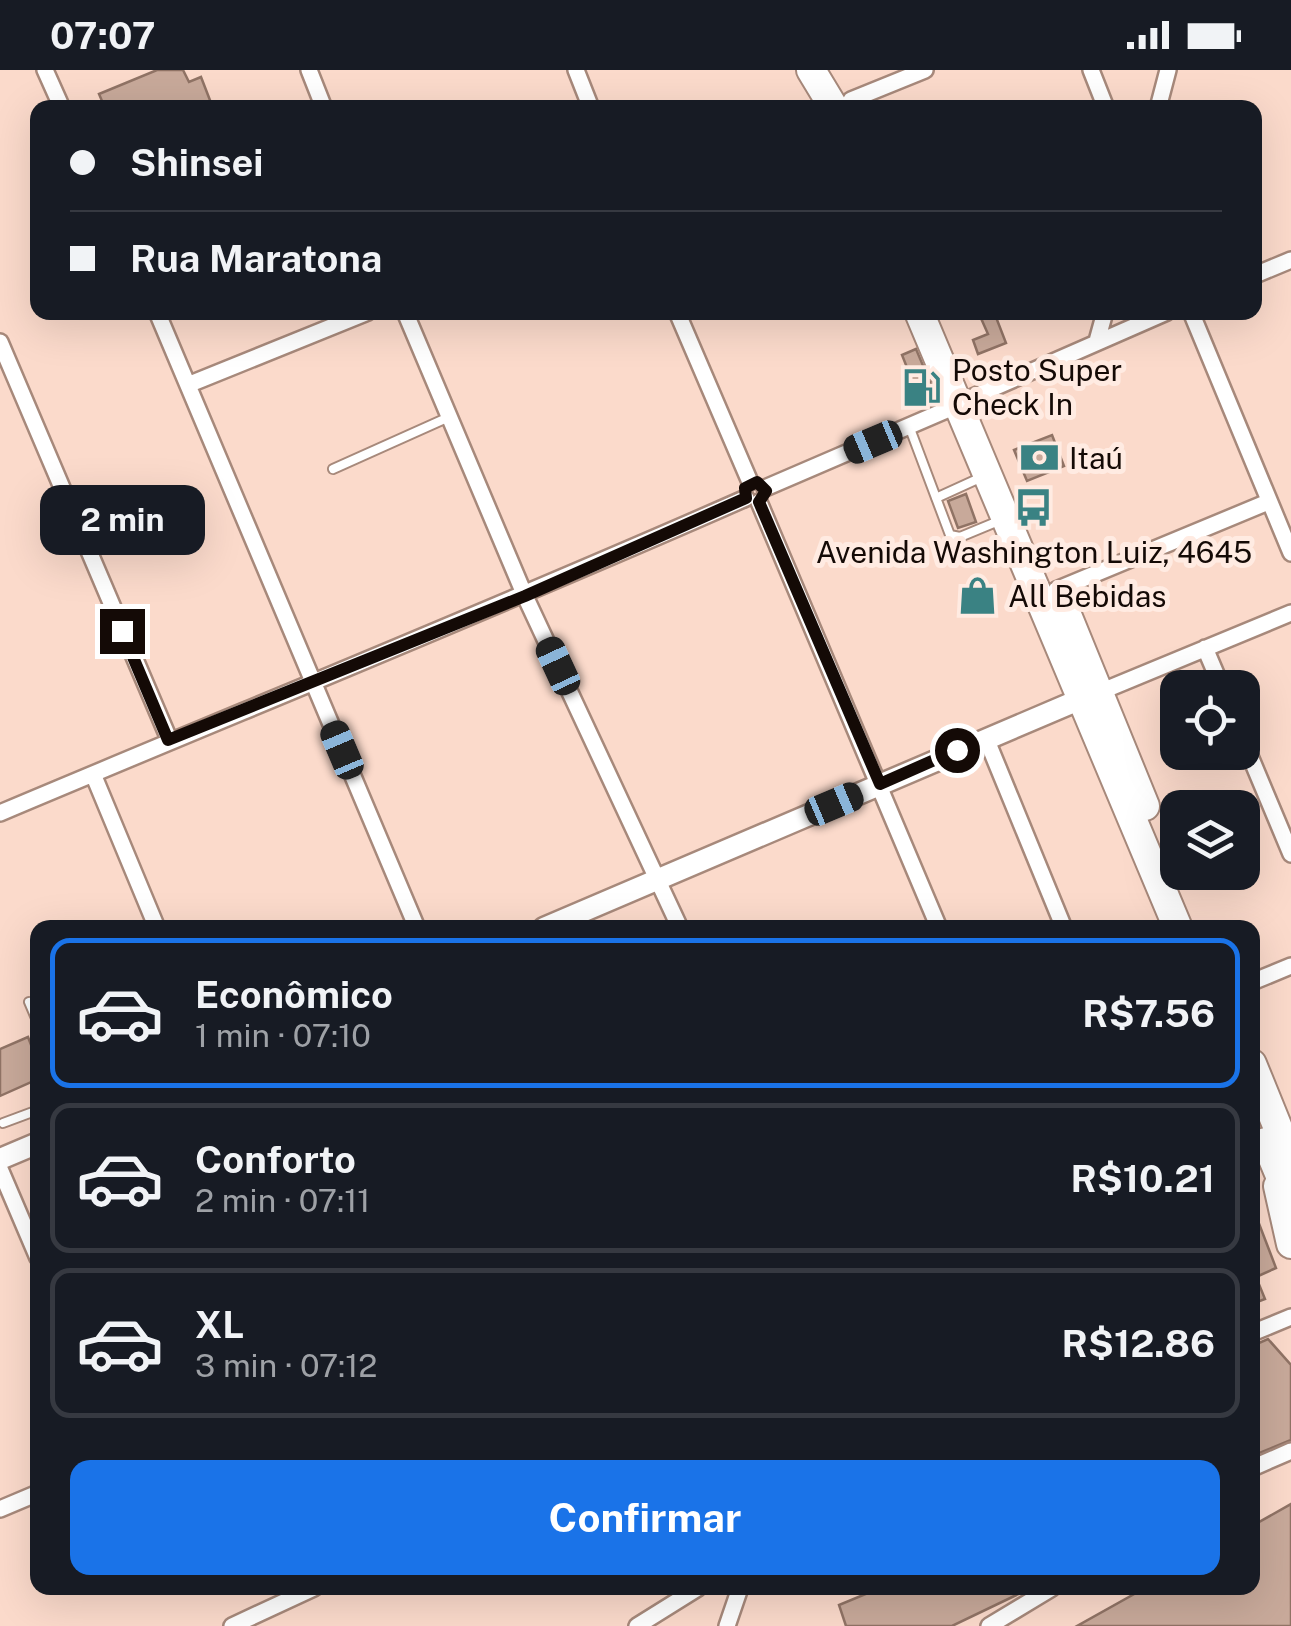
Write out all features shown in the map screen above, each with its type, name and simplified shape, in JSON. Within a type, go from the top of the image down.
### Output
[{"type":"highway","points":[[811,70],[841,100]]},
{"type":"highway","points":[[834,70],[844,100]]},
{"type":"highway","points":[[923,320],[1056,590],[1090,695],[1175,920]]},
{"type":"highway","points":[[940,320],[987,475],[1192,920]]},
{"type":"highway","points":[[1260,1089],[1284,1165],[1291,1202]]},
{"type":"highway","points":[[1260,1122],[1284,1165],[1278,1202],[1291,1244]]},
{"type":"street","points":[[45,70],[58,100]]},
{"type":"street","points":[[310,70],[321,100]]},
{"type":"street","points":[[576,70],[588,100]]},
{"type":"street","points":[[857,100],[925,70]]},
{"type":"street","points":[[1091,70],[1103,100]]},
{"type":"street","points":[[1160,100],[1168,70]]},
{"type":"street","points":[[1262,272],[1291,260]]},
{"type":"street","points":[[161,320],[414,920]]},
{"type":"street","points":[[190,384],[348,320]]},
{"type":"street","points":[[408,320],[525,596],[676,920]]},
{"type":"street","points":[[681,320],[935,920]]},
{"type":"street","points":[[1098,342],[1103,320]]},
{"type":"street","points":[[0,813],[312,679],[525,596],[1149,320]]},
{"type":"street","points":[[1194,320],[1291,553]]},
{"type":"street","points":[[0,342],[168,740]]},
{"type":"street","points":[[1056,590],[1268,502]]},
{"type":"street","points":[[562,920],[1291,612]]},
{"type":"street","points":[[1205,648],[1214,670]]},
{"type":"street","points":[[986,738],[1061,920]]},
{"type":"street","points":[[1256,770],[1291,854]]},
{"type":"street","points":[[92,774],[154,920]]},
{"type":"street","points":[[1260,979],[1291,966]]},
{"type":"street","points":[[0,1160],[30,1147]]},
{"type":"street","points":[[0,1168],[30,1239]]},
{"type":"street","points":[[1260,1330],[1291,1317]]},
{"type":"street","points":[[1260,1465],[1291,1451]]},
{"type":"street","points":[[0,1509],[30,1497]]},
{"type":"street","points":[[232,1626],[299,1595]]},
{"type":"street","points":[[637,1626],[687,1595]]},
{"type":"street","points":[[727,1626],[738,1595]]},
{"type":"street","points":[[989,1626],[1040,1595]]},
{"type":"lane","points":[[333,468],[449,416]]},
{"type":"lane","points":[[909,426],[953,537],[1006,518]]},
{"type":"lane","points":[[936,498],[987,475]]},
{"type":"lane","points":[[4,1123],[30,1113]]},
{"type":"building","points":[[157,70],[183,70],[189,82],[201,77],[210,100],[102,100],[99,94]]},
{"type":"building","points":[[982,320],[997,320],[1006,343],[978,354],[973,340],[988,334]]},
{"type":"building","name":"Posto Super Check In","points":[[916,349],[938,401],[923,407],[919,396],[914,399],[905,377],[910,375],[902,355]]},
{"type":"building","name":"Itaú","points":[[1052,435],[1064,466],[1027,481],[1014,450]]},
{"type":"building","points":[[966,494],[976,522],[958,528],[948,501]]},
{"type":"building","points":[[28,1037],[30,1042],[30,1083],[0,1096],[0,1049]]},
{"type":"building","points":[[1260,1226],[1276,1268],[1260,1275]]},
{"type":"building","points":[[1268,1339],[1291,1365],[1291,1440],[1260,1453],[1260,1342]]},
{"type":"building","points":[[1291,1504],[1291,1626],[1077,1626],[1132,1595],[1260,1595],[1260,1521]]},
{"type":"building","points":[[863,1595],[1016,1595],[952,1626],[846,1626],[839,1605]]},
{"type":"place","name":"Posto Super Check In","points":[[922,387]]},
{"type":"place","name":"Itaú","points":[[1039,458]]},
{"type":"place","name":"Avenida Washington Luiz, 4645","points":[[1034,508]]},
{"type":"place","name":"All Bebidas","points":[[978,596]]},
{"type":"route","points":[[122,631],[168,740],[525,596],[746,498],[745,488],[750,482],[757,482],[766,491],[759,502],[880,784],[957,750]]}]
